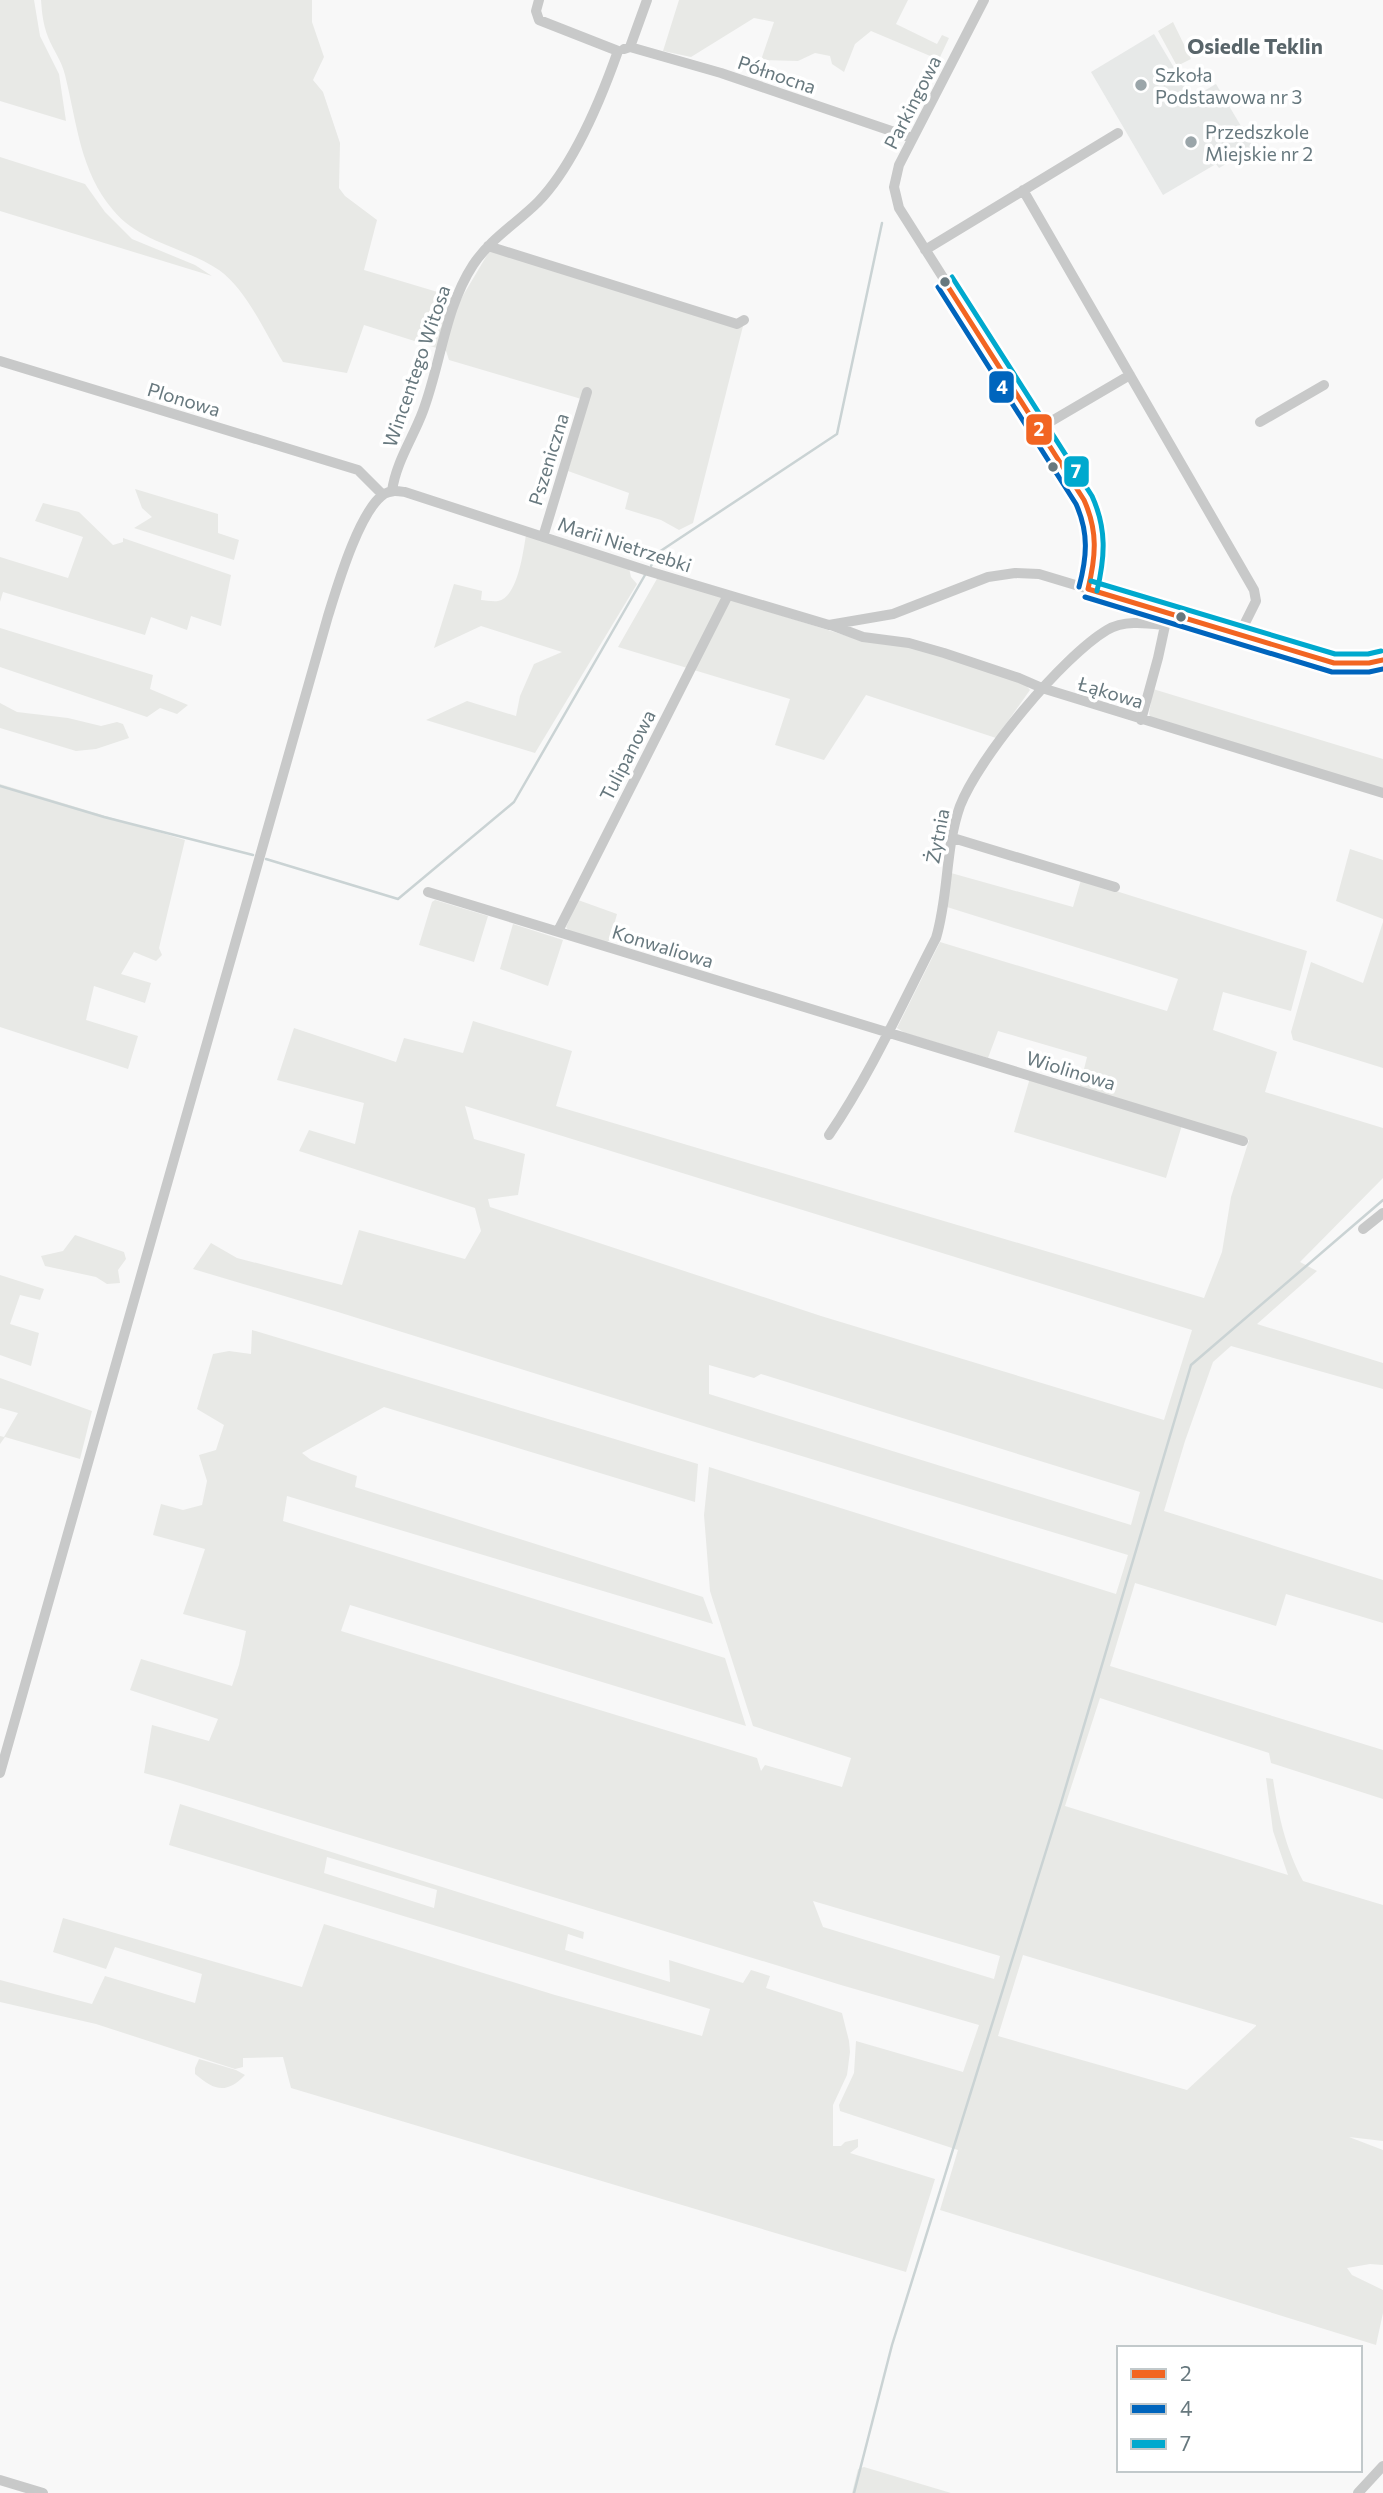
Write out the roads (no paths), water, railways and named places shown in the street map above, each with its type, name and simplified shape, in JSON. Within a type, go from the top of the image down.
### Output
[{"type":"street","points":[[537,9],[556,28],[618,51],[630,47],[647,0]]},
{"type":"street","name":"Parkingowa","points":[[984,0],[899,165],[894,187],[899,208],[1093,518],[1097,556],[1088,589]]},
{"type":"street","name":"Północna","points":[[630,47],[721,73],[912,138]]},
{"type":"street","name":"Wincentego Witosa","points":[[0,1773],[328,616],[344,569],[363,523],[387,493],[423,410],[456,298],[473,265],[488,246],[539,201],[559,174],[598,106],[618,51]]},
{"type":"street","points":[[925,250],[1118,133]]},
{"type":"street","points":[[1023,190],[1254,590],[1256,601],[1239,635]]},
{"type":"street","points":[[488,246],[737,324],[744,320]]},
{"type":"street","name":"Plonowa","points":[[0,361],[358,470],[387,493]]},
{"type":"street","points":[[1038,429],[1130,374]]},
{"type":"street","points":[[1260,422],[1324,385]]},
{"type":"street","name":"Pszeniczna","points":[[542,537],[587,391]]},
{"type":"street","name":"Marii Nietrzebki","points":[[387,493],[405,492],[829,625],[893,614],[988,577],[1015,573],[1039,574],[1088,589],[1166,619],[1239,635],[1334,663],[1360,664],[1383,660]]},
{"type":"street","name":"Tulipanowa","points":[[558,931],[728,595]]},
{"type":"street","points":[[1141,720],[1166,619]]},
{"type":"street","name":"Żytnia","points":[[829,1135],[846,1110],[889,1032],[936,938],[960,806],[978,773],[1042,688],[1108,629],[1122,624],[1166,619]]},
{"type":"street","name":"Łąkowa","points":[[829,625],[863,638],[909,643],[944,653],[1141,720],[1383,793]]},
{"type":"street","points":[[953,838],[1115,887]]},
{"type":"street","name":"Konwaliowa","points":[[428,892],[889,1032]]},
{"type":"street","name":"Wiolinowa","points":[[889,1032],[1243,1141]]},
{"type":"street","points":[[1363,1229],[1383,1213]]},
{"type":"street","points":[[1358,2493],[1383,2466]]},
{"type":"street","points":[[0,2480],[43,2493]]},
{"type":"waterway","points":[[651,566],[659,552],[837,434],[882,223]]},
{"type":"waterway","points":[[266,859],[398,899],[514,802],[645,575]]},
{"type":"waterway","points":[[0,786],[104,817],[253,855]]},
{"type":"waterway","points":[[854,2493],[892,2345],[1061,1803],[1191,1365],[1383,1200]]},
{"type":"place","name":"Szkoła Podstawowa nr 3","points":[[1141,85]]},
{"type":"place","name":"Przedszkole Miejskie nr 2","points":[[1191,142]]},
{"type":"district","name":"Osiedle Teklin","points":[[1255,45]]}]
